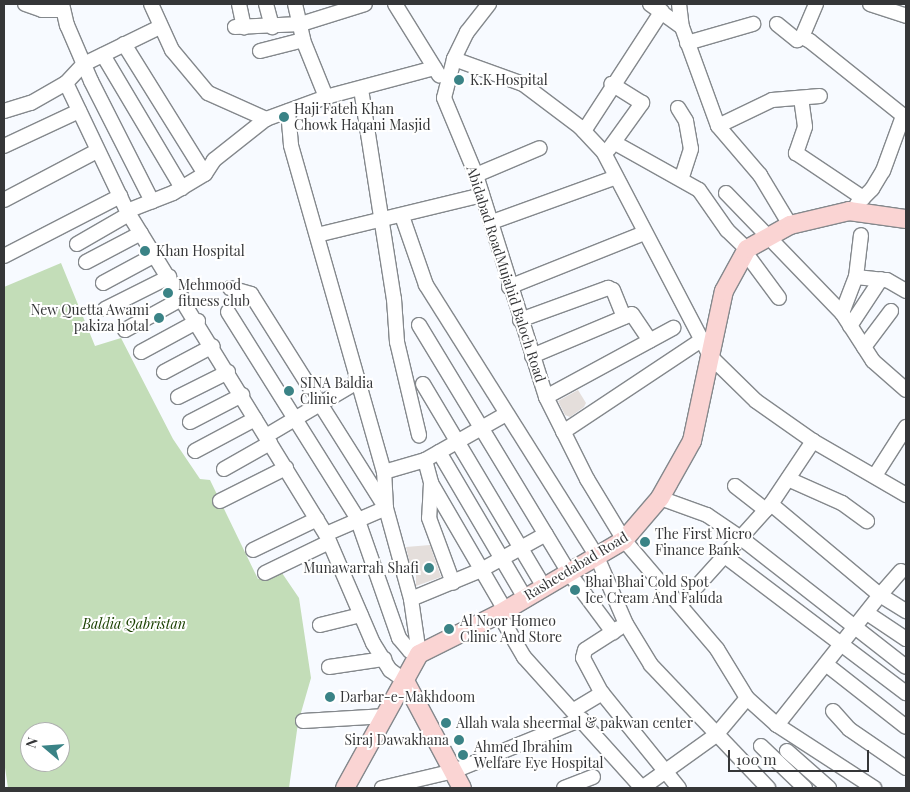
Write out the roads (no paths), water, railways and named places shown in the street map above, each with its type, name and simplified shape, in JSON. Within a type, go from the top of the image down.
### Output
[{"type":"main road","name":"Rasheedabad Road","points":[[419,654],[502,612],[624,540],[660,498],[692,441],[724,291],[746,251],[766,236],[790,225],[849,212],[904,221]]},
{"type":"main road","points":[[345,788],[419,654]]},
{"type":"main road","points":[[405,681],[462,788]]},
{"type":"street","points":[[25,4],[42,10],[63,7],[84,64],[152,201]]},
{"type":"street","points":[[151,4],[172,50],[208,93],[266,118]]},
{"type":"street","points":[[239,4],[240,27],[272,27],[301,24],[326,9],[356,5]]},
{"type":"street","points":[[266,4],[272,27]]},
{"type":"street","points":[[295,4],[301,24],[303,40],[326,97]]},
{"type":"street","points":[[395,4],[446,86]]},
{"type":"street","name":"Abidabad RoadMujahid Baloch Road","points":[[489,4],[467,32],[454,59],[444,98],[455,133],[476,175],[492,222],[508,287],[546,397],[563,432],[624,540],[681,604],[718,650],[747,698],[777,725],[874,788]]},
{"type":"street","points":[[679,4],[682,27],[687,43],[718,126],[760,175],[790,225]]},
{"type":"street","points":[[777,24],[797,40],[802,37],[816,4]]},
{"type":"street","points":[[870,4],[892,7],[906,16]]},
{"type":"street","points":[[584,131],[656,8],[682,27]]},
{"type":"street","points":[[687,43],[753,24]]},
{"type":"street","points":[[4,111],[31,103],[66,83],[84,64],[160,27]]},
{"type":"street","points":[[802,37],[905,117],[883,171],[863,198],[849,212]]},
{"type":"street","points":[[260,52],[303,40]]},
{"type":"street","points":[[124,44],[205,174]]},
{"type":"street","points":[[103,55],[182,188]]},
{"type":"street","points":[[454,59],[523,84],[584,131],[604,153],[644,233],[703,339],[710,356],[756,401],[813,441],[876,474],[906,495]]},
{"type":"street","points":[[77,244],[128,213],[182,188],[205,174],[214,160],[266,118],[326,97],[434,68]]},
{"type":"street","points":[[66,83],[128,213],[198,321],[268,440],[317,518],[328,538],[361,615],[384,659],[405,681]]},
{"type":"street","points":[[604,153],[615,143],[642,103],[612,84]]},
{"type":"street","points":[[361,89],[382,220],[397,342],[419,435]]},
{"type":"street","points":[[718,126],[772,100],[820,96]]},
{"type":"street","points":[[801,98],[805,127],[796,153],[863,198]]},
{"type":"street","points":[[678,108],[686,121],[691,149],[682,177]]},
{"type":"street","points":[[4,146],[79,111]]},
{"type":"street","points":[[228,312],[357,518],[399,638],[410,652],[419,654],[411,599],[386,508],[384,472],[357,382],[292,145],[288,111]]},
{"type":"street","points":[[615,143],[682,177],[700,190],[727,230],[746,251],[778,298]]},
{"type":"street","points":[[476,175],[540,148]]},
{"type":"street","points":[[4,200],[98,151]]},
{"type":"street","points":[[492,222],[616,177]]},
{"type":"street","points":[[726,193],[842,312],[873,361],[906,390]]},
{"type":"street","points":[[317,235],[402,216],[482,195]]},
{"type":"street","points":[[4,256],[120,196]]},
{"type":"street","points":[[402,216],[426,285],[597,557],[626,624],[651,665],[768,788]]},
{"type":"street","points":[[86,262],[141,233]]},
{"type":"street","points":[[508,287],[644,233]]},
{"type":"street","points":[[842,312],[856,278],[861,236]]},
{"type":"street","points":[[103,283],[155,255]]},
{"type":"street","points":[[105,309],[169,277]]},
{"type":"street","points":[[856,278],[881,279],[906,291]]},
{"type":"street","points":[[850,326],[881,279]]},
{"type":"street","points":[[230,288],[251,294],[386,508]]},
{"type":"street","points":[[520,320],[608,288],[613,290],[624,317]]},
{"type":"street","points":[[125,330],[183,298]]},
{"type":"street","points":[[864,347],[891,311]]},
{"type":"street","points":[[532,356],[624,317],[636,316],[650,341]]},
{"type":"street","points":[[141,352],[198,321]]},
{"type":"street","points":[[419,324],[569,572],[613,632]]},
{"type":"street","points":[[546,397],[673,328]]},
{"type":"street","points":[[563,432],[703,339]]},
{"type":"street","points":[[164,372],[213,346]]},
{"type":"street","points":[[178,397],[228,372]]},
{"type":"street","points":[[224,470],[295,419],[357,382]]},
{"type":"street","points":[[423,384],[544,587]]},
{"type":"street","points":[[190,422],[242,395]]},
{"type":"street","points":[[384,472],[425,460],[506,414]]},
{"type":"street","points":[[195,451],[256,419]]},
{"type":"street","points":[[876,474],[895,440],[906,427]]},
{"type":"street","points":[[681,604],[726,557],[769,507],[813,441]]},
{"type":"street","points":[[440,452],[501,560],[525,598]]},
{"type":"street","points":[[425,460],[430,483],[429,518],[453,583]]},
{"type":"street","points":[[220,502],[286,468]]},
{"type":"street","points":[[788,479],[842,503],[867,521]]},
{"type":"street","points":[[430,483],[481,570],[524,657],[578,714],[642,788],[663,770],[716,735],[747,698]]},
{"type":"street","points":[[735,486],[769,507],[880,595],[906,611]]},
{"type":"street","points":[[660,498],[707,515],[741,538],[906,667]]},
{"type":"street","points":[[265,573],[328,538],[357,518],[386,508]]},
{"type":"street","points":[[253,550],[317,518]]},
{"type":"street","points":[[411,599],[481,570],[546,534]]},
{"type":"street","points":[[726,557],[844,644],[906,693]]},
{"type":"street","points":[[777,725],[901,571]]},
{"type":"street","points":[[867,613],[906,639]]},
{"type":"street","points":[[320,625],[361,615]]},
{"type":"street","points":[[626,624],[584,654],[602,693],[679,788]]},
{"type":"street","points":[[329,666],[384,659]]},
{"type":"street","points":[[827,665],[906,727]]},
{"type":"street","points":[[382,788],[454,772],[578,714],[602,693]]},
{"type":"street","points":[[833,711],[849,729],[906,768]]},
{"type":"street","points":[[303,721],[386,716]]},
{"type":"street","points":[[762,746],[805,788]]},
{"type":"street","points":[[787,751],[829,788]]},
{"type":"street","points":[[564,788],[593,777]]},
{"type":"place","name":"K.K Hospital","points":[[459,80]]},
{"type":"place","name":"Haji Fateh Khan Chowk Haqani Masjid","points":[[284,117]]},
{"type":"place","name":"Khan Hospital","points":[[145,251]]},
{"type":"place","name":"Mehmood fitness club","points":[[168,293]]},
{"type":"place","name":"New Quetta Awami pakiza hotal","points":[[159,318]]},
{"type":"place","name":"SINA Baldia Clinic","points":[[289,391]]},
{"type":"place","name":"The First Micro Finance Bank","points":[[645,542]]},
{"type":"place","name":"Munawarrah Shafi","points":[[429,568]]},
{"type":"place","name":"Bhai Bhai Cold Spot Ice Cream And Faluda","points":[[575,590]]},
{"type":"place","name":"Al Noor Homeo Clinic And Store","points":[[449,629]]},
{"type":"place","name":"Darbar-e-Makhdoom","points":[[330,697]]},
{"type":"place","name":"Allah wala sheermal & pakwan center","points":[[446,723]]},
{"type":"place","name":"Siraj Dawakhana","points":[[459,740]]},
{"type":"place","name":"Ahmed Ibrahim Welfare Eye Hospital","points":[[463,755]]},
{"type":"park label","name":"Baldia Qabristan","points":[[134,624]]}]
